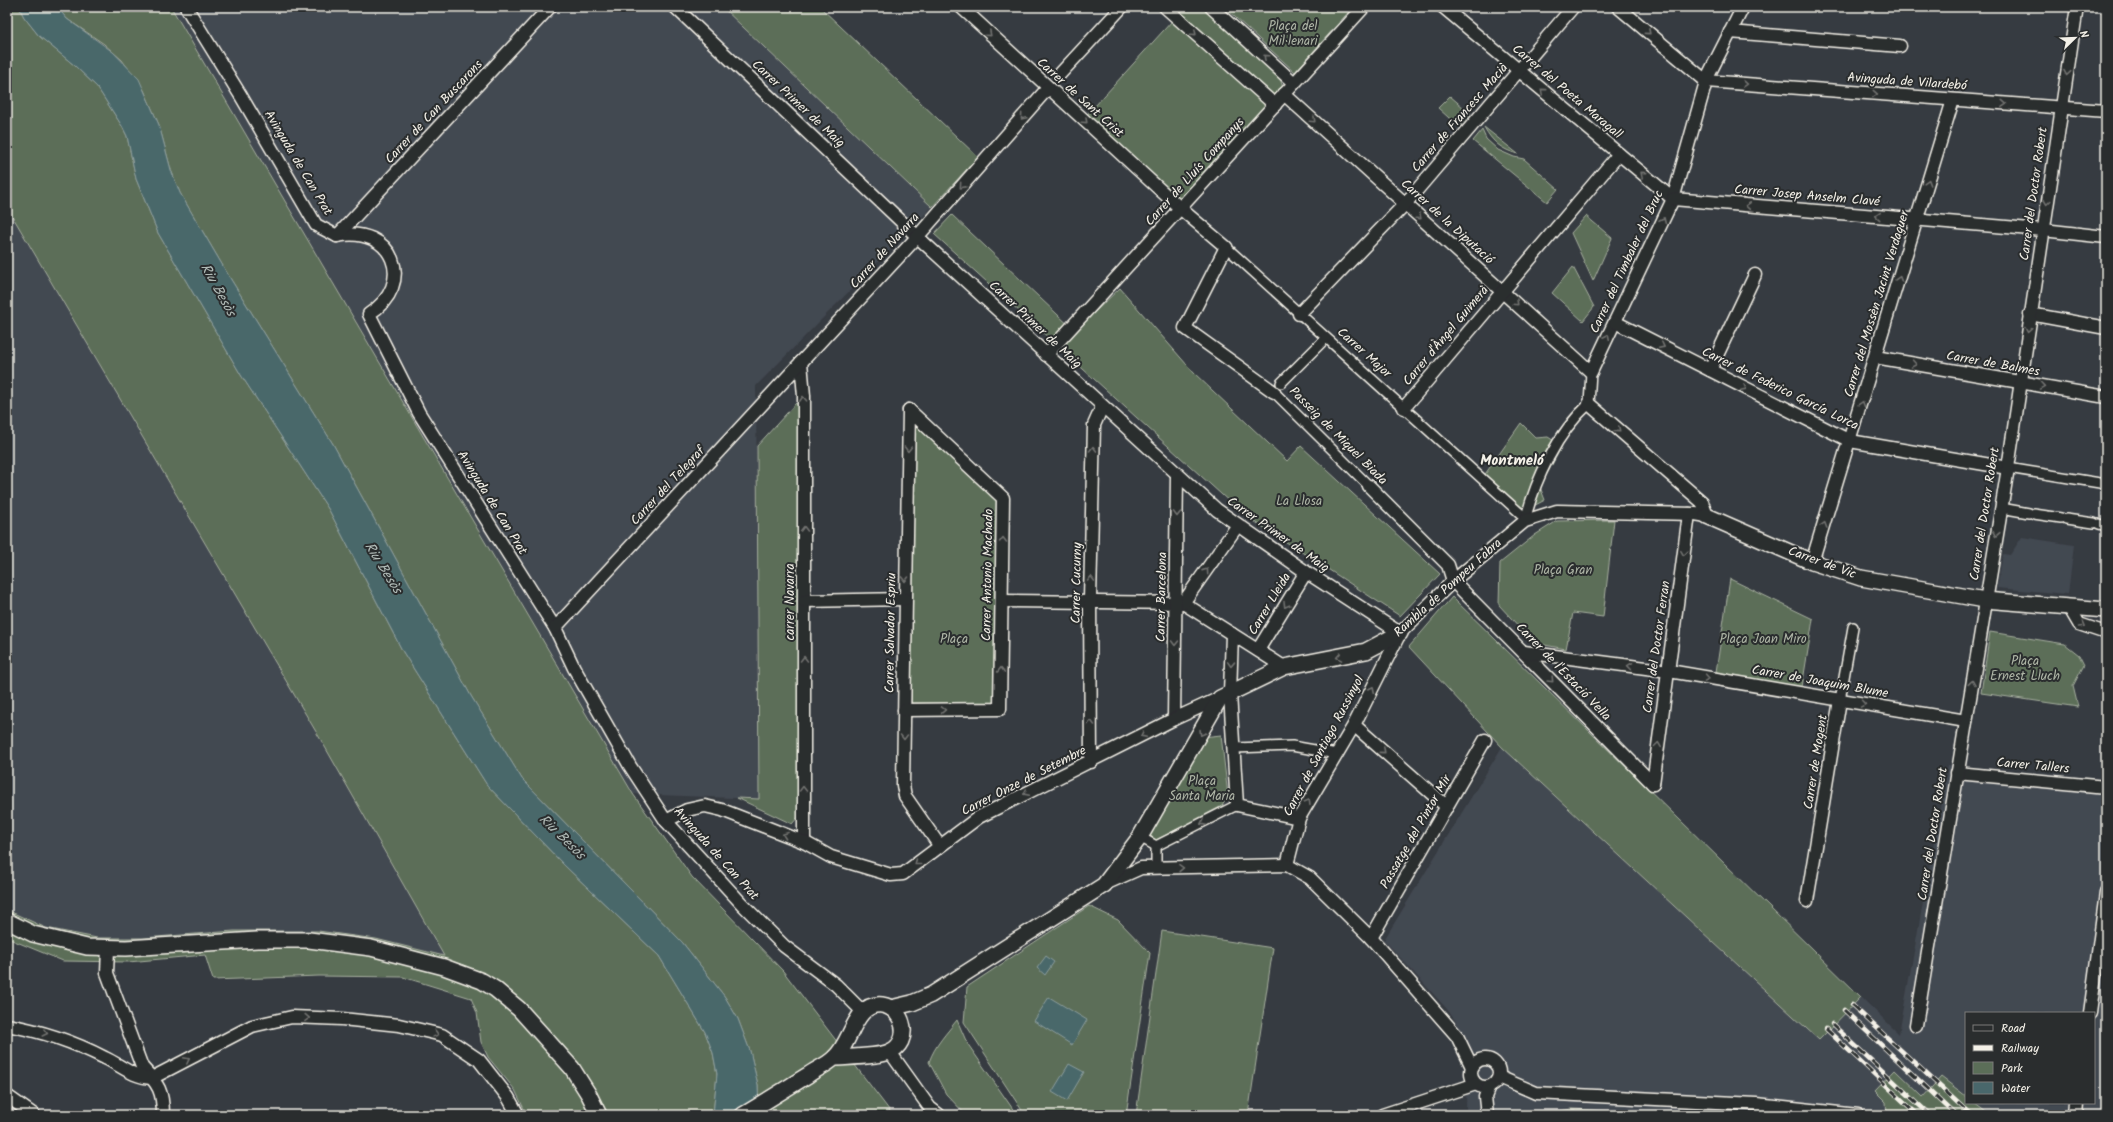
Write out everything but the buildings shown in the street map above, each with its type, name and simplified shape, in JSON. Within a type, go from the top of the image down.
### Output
[{"type":"street","name":"Avinguda de Can Prat","points":[[186,7],[241,96],[316,225],[338,236],[352,233],[366,235],[377,241],[386,249],[394,267],[394,285],[389,297],[381,307],[369,314],[376,332],[426,423],[555,628],[574,668],[630,766],[666,821],[742,904],[784,946],[836,985],[862,1011]]},
{"type":"street","name":"Carrer de Can Buscarons","points":[[338,236],[550,7]]},
{"type":"street","name":"Carrer Primer de Maig","points":[[675,7],[918,236],[1177,475],[1238,525],[1306,572],[1400,633]]},
{"type":"street","points":[[1059,75],[1122,7]]},
{"type":"street","points":[[1165,7],[1275,105]]},
{"type":"street","points":[[1211,7],[1294,83]]},
{"type":"street","name":"Carrer de Lluís Companys","points":[[1046,355],[1364,7]]},
{"type":"street","name":"Carrer del Poeta Maragall","points":[[1443,7],[1673,199]]},
{"type":"street","name":"Carrer de Francesc Macià","points":[[1299,314],[1405,204],[1573,7]]},
{"type":"street","points":[[1618,7],[1706,81]]},
{"type":"street","name":"Carrer del Timbaler del Bruc","points":[[1589,404],[1591,372],[1673,199],[1706,81],[1743,7]]},
{"type":"street","name":"Carrer del Doctor Robert","points":[[1916,1025],[2008,468],[2077,7]]},
{"type":"street","name":"Carrer de Sant Crist","points":[[968,10],[1048,88],[1181,209]]},
{"type":"street","points":[[1730,32],[1900,46]]},
{"type":"street","name":"Avinguda de Vilardebó","points":[[1706,81],[2106,111]]},
{"type":"street","name":"Carrer de Navarra","points":[[801,362],[918,236],[1048,88]]},
{"type":"street","name":"Carrer de la Diputació","points":[[1284,94],[1591,372]]},
{"type":"street","name":"Carrer del Mossèn Jacint Verdaguer","points":[[1812,562],[1954,100]]},
{"type":"street","name":"Carrer d'Àngel Guimerà","points":[[1404,408],[1619,154]]},
{"type":"street","name":"Carrer Josep Anselm Clavé","points":[[1673,199],[2043,230],[2106,237]]},
{"type":"street","name":"Carrer Major","points":[[1181,209],[1226,247],[1521,514],[1525,521]]},
{"type":"street","name":"Passeig de Miquel Biada","points":[[1226,247],[1186,328],[1277,388],[1369,486],[1448,565],[1453,580]]},
{"type":"street","points":[[1710,370],[1755,275]]},
{"type":"street","points":[[2030,314],[2106,328]]},
{"type":"street","name":"Carrer de Federico García Lorca","points":[[1615,322],[1850,441],[2106,484]]},
{"type":"street","points":[[1277,388],[1326,338]]},
{"type":"street","name":"Carrer de Balmes","points":[[1875,358],[2106,397]]},
{"type":"street","name":"carrer Navarra","points":[[801,362],[804,396],[804,842]]},
{"type":"street","name":"Carrer del Telegraf","points":[[555,628],[801,362]]},
{"type":"street","points":[[1525,521],[1532,493],[1545,466],[1575,417],[1589,404],[1702,502],[1707,516]]},
{"type":"street","name":"Carrer Cucurny","points":[[1091,762],[1090,600],[1094,425],[1102,407]]},
{"type":"street","name":"Carrer Salvador Espriu","points":[[909,410],[903,785],[905,796],[939,845]]},
{"type":"street","name":"Carrer Antonio Machado","points":[[904,710],[1000,709],[1003,601],[1003,498],[909,410]]},
{"type":"street","name":"Carrer Barcelona","points":[[1174,719],[1179,603],[1177,475]]},
{"type":"street","points":[[2001,508],[2100,524]]},
{"type":"street","name":"Rambla de Pompeu Fabra","points":[[1225,696],[1284,667],[1366,652],[1400,633],[1453,580],[1525,521],[1557,511],[1689,514],[1707,516]]},
{"type":"street","name":"Carrer del Doctor Ferran","points":[[1652,784],[1669,671],[1689,514]]},
{"type":"street","name":"Carrer de Vic","points":[[1707,516],[1812,562],[1862,578],[1985,600],[2106,610]]},
{"type":"street","points":[[1179,603],[1238,525]]},
{"type":"street","name":"Carrer Lleida","points":[[1258,650],[1306,572]]},
{"type":"street","name":"Carrer de l'Estació Vella","points":[[1453,580],[1652,784]]},
{"type":"street","points":[[804,600],[905,599]]},
{"type":"street","points":[[1003,601],[1090,600],[1179,603],[1284,667]]},
{"type":"street","points":[[2069,606],[2079,624],[2106,633]]},
{"type":"street","name":"Carrer de Mogent","points":[[1807,901],[1853,627]]},
{"type":"street","name":"Carrer de Santiago Russinyol","points":[[1287,865],[1299,818],[1354,725],[1400,633]]},
{"type":"street","points":[[1232,634],[1225,696],[1234,748],[1237,805]]},
{"type":"street","points":[[1366,652],[1379,657],[1382,668]]},
{"type":"street","name":"Carrer de Joaquim Blume","points":[[1524,652],[1669,671],[1966,721]]},
{"type":"street","points":[[1104,885],[1140,837],[1209,720],[1225,696]]},
{"type":"street","name":"Carrer Onze de Setembre","points":[[666,821],[687,810],[705,806],[722,810],[804,842],[831,857],[890,875],[903,874],[939,845],[979,817],[1174,719],[1225,696]]},
{"type":"street","points":[[1354,725],[1447,807]]},
{"type":"street","name":"Passatge del Pintor Mir","points":[[1371,938],[1485,740]]},
{"type":"street","points":[[1234,748],[1292,746],[1337,754]]},
{"type":"street","name":"Carrer Tallers","points":[[1957,773],[2106,787]]},
{"type":"street","points":[[1156,846],[1237,805],[1299,818]]},
{"type":"street","points":[[1140,837],[1156,846]]},
{"type":"street","points":[[1156,846],[1156,868]]},
{"type":"street","points":[[1130,852],[1133,861],[1141,868]]},
{"type":"street","points":[[743,1115],[834,1058],[847,1041],[854,1028],[856,1018],[862,1011],[874,1005],[891,1008],[912,1003],[931,995],[1104,885],[1141,868],[1287,865],[1310,878],[1371,938],[1457,1036],[1472,1067],[1471,1077],[1476,1084]]},
{"type":"street","points":[[2090,1012],[2106,893]]},
{"type":"street","points":[[7,921],[33,934],[60,941],[108,948],[257,940],[309,940],[371,948],[444,967],[482,981],[519,1009],[572,1068],[589,1095],[599,1115]]},
{"type":"street","points":[[108,948],[107,973],[142,1067],[152,1078],[163,1096],[163,1115]]},
{"type":"street","points":[[834,1058],[873,1054],[881,1055],[890,1052],[901,1040],[903,1029],[911,1017],[931,995]]},
{"type":"street","points":[[891,1008],[899,1016],[903,1029]]},
{"type":"street","points":[[7,1025],[49,1033],[105,1057],[140,1078],[152,1078],[252,1026],[292,1017],[342,1018],[399,1025],[442,1035],[479,1060],[508,1097],[518,1115]]},
{"type":"street","points":[[854,1028],[856,1039],[860,1046],[873,1054]]},
{"type":"street","points":[[890,1052],[930,1108],[939,1115]]},
{"type":"street","points":[[1472,1067],[1480,1059],[1490,1060],[1497,1066],[1499,1077],[1497,1081],[1489,1087],[1485,1097],[1487,1115]]},
{"type":"street","points":[[1499,1077],[1536,1093],[1756,1104],[1858,1115]]},
{"type":"street","points":[[1382,1115],[1476,1084],[1489,1087]]},
{"type":"street","points":[[7,1096],[34,1115]]},
{"type":"street","points":[[2076,1115],[2077,1104]]},
{"type":"shaded area","points":[[171,7],[722,7],[932,207],[756,386],[759,799],[633,794]]},
{"type":"shaded area","points":[[7,207],[325,747],[445,957],[376,939],[318,931],[234,931],[143,938],[97,938],[46,928],[7,910]]},
{"type":"shaded area","points":[[2022,537],[2074,545],[2068,594],[1997,588],[2003,554],[2010,555]]},
{"type":"shaded area","points":[[1502,747],[1819,1039],[1861,997],[1899,1034],[1948,765],[2106,781],[2106,1115],[1990,1115],[1975,1104],[2095,1104],[2095,1012],[1965,1012],[1965,1095],[1941,1077],[1923,1097],[1886,1102],[1887,1115],[1673,1115],[1572,1109],[1532,1115],[1466,1115],[1467,1038],[1447,1009],[1384,940]]},
{"type":"green space","points":[[7,7],[19,7],[24,17],[39,36],[74,65],[97,87],[122,126],[127,136],[136,179],[158,233],[241,375],[329,510],[403,652],[487,785],[564,865],[659,956],[705,1032],[713,1053],[717,1074],[713,1115],[527,1115],[515,1090],[488,1057],[481,1042],[477,1013],[471,998],[403,977],[319,976],[213,980],[205,955],[128,962],[63,961],[7,938],[7,910],[46,928],[97,938],[143,938],[234,931],[318,931],[376,939],[444,956],[325,747],[7,207]]},
{"type":"green space","points":[[57,7],[171,7],[633,794],[692,877],[783,971],[893,1115],[759,1115],[758,1085],[750,1051],[738,1019],[725,997],[682,942],[522,779],[471,696],[333,444],[230,278],[180,193],[171,170],[159,125],[144,90],[122,60],[104,44],[67,19]]},
{"type":"green space","points":[[722,7],[820,7],[978,157],[932,207]]},
{"type":"green space","points":[[1169,7],[1202,7],[1280,78],[1283,88],[1278,95],[1268,95]]},
{"type":"green space","name":"Plaça del Mil·lenari","points":[[1224,7],[1353,7],[1295,72]]},
{"type":"green space","points":[[1173,20],[1268,104],[1179,202],[1085,117]]},
{"type":"green space","points":[[1450,96],[1471,114],[1459,127],[1438,108]]},
{"type":"green space","points":[[1484,127],[1518,154],[1498,145],[1490,137]]},
{"type":"green space","points":[[1482,130],[1486,139],[1498,150],[1514,157],[1524,159],[1558,189],[1547,202],[1473,141]]},
{"type":"green space","name":"La Llosa","points":[[952,215],[1075,331],[1120,288],[1194,373],[1287,461],[1301,446],[1440,574],[1400,616],[1243,514],[934,234]]},
{"type":"green space","points":[[1586,216],[1612,238],[1593,281],[1571,233]]},
{"type":"green space","points":[[1573,267],[1594,307],[1583,321],[1552,293]]},
{"type":"green space","points":[[796,403],[799,407],[798,817],[792,824],[737,798],[759,799],[757,446]]},
{"type":"green space","name":"Plaça","points":[[915,423],[998,500],[995,704],[911,703]]},
{"type":"green space","points":[[1521,423],[1536,438],[1548,437],[1562,446],[1540,487],[1545,500],[1516,515],[1481,480]]},
{"type":"green space","name":"Plaça Gran","points":[[1614,520],[1603,617],[1573,613],[1566,649],[1534,643],[1499,605],[1500,563],[1535,535],[1557,521]]},
{"type":"green space","name":"Plaça Joan Miro","points":[[1730,579],[1813,619],[1802,687],[1716,672]]},
{"type":"green space","points":[[1452,597],[1861,997],[1819,1040],[1502,747],[1409,647]]},
{"type":"green space","name":"Plaça Ernest Lluch","points":[[1990,632],[2065,644],[2079,655],[2084,665],[2073,686],[2078,707],[1981,693]]},
{"type":"green space","name":"Plaça Santa Maria","points":[[1221,735],[1228,796],[1222,806],[1156,840],[1148,834],[1203,737]]},
{"type":"green space","points":[[1089,906],[1118,920],[1150,953],[1126,1115],[1025,1115],[964,1022],[967,987]]},
{"type":"green space","points":[[1162,931],[1273,948],[1248,1115],[1136,1115]]},
{"type":"green space","points":[[957,1020],[967,1043],[1017,1115],[966,1115],[946,1094],[929,1062],[938,1045]]},
{"type":"green space","points":[[1895,1070],[1923,1097],[1941,1077],[1965,1095],[1965,1104],[1975,1104],[1990,1115],[1887,1115],[1886,1102],[1875,1091]]},
{"type":"green space","points":[[1572,1109],[1673,1115],[1532,1115]]},
{"type":"water","name":"Riu Besòs","points":[[19,7],[57,7],[67,19],[113,52],[139,79],[159,125],[171,170],[180,193],[230,278],[333,444],[471,696],[522,779],[682,942],[725,997],[738,1019],[750,1051],[758,1085],[759,1115],[713,1115],[717,1074],[713,1053],[705,1032],[659,956],[564,865],[487,785],[403,652],[329,510],[241,375],[158,233],[136,179],[127,136],[122,126],[97,87],[74,65],[39,36],[24,17]]},
{"type":"water","points":[[1046,956],[1054,962],[1045,975],[1037,968]]},
{"type":"water","points":[[1049,997],[1087,1020],[1072,1045],[1034,1021]]},
{"type":"water","points":[[1069,1064],[1084,1072],[1067,1101],[1052,1092]]},
{"type":"railway","points":[[1852,1005],[1971,1115]]},
{"type":"railway","points":[[1844,1010],[1956,1115]]},
{"type":"railway","points":[[1832,1024],[1930,1115]]},
{"type":"railway","points":[[1826,1029],[1918,1115]]},
{"type":"district","name":"Montmeló","points":[[1512,461]]}]
